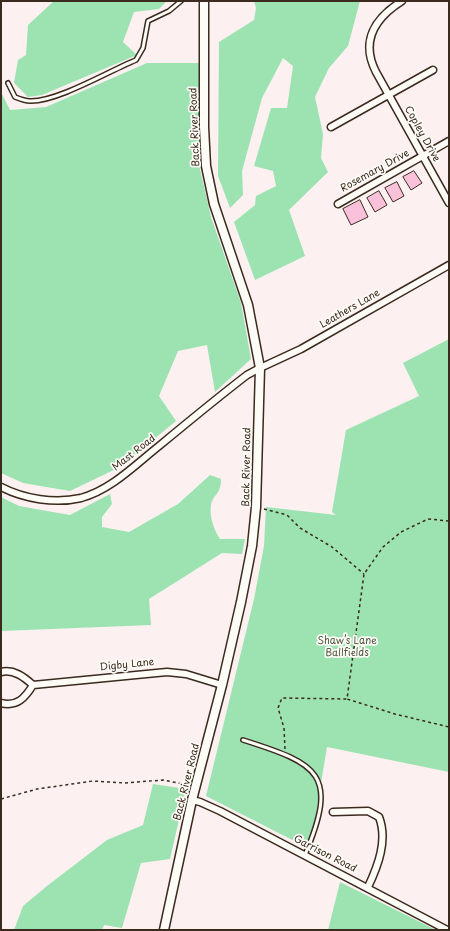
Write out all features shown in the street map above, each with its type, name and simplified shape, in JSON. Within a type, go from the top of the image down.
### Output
[{"type":"street","name":"Back River Road","points":[[164,930],[192,800],[222,685],[244,588],[254,527],[260,368],[248,305],[214,204],[206,166],[204,127],[204,1]]},
{"type":"street","name":"Copley Drive","points":[[402,1],[372,30],[369,55],[372,64],[449,203]]},
{"type":"street","points":[[331,127],[433,70]]},
{"type":"street","name":"Rosemary Drive","points":[[338,204],[449,141]]},
{"type":"street","name":"Leathers Lane","points":[[260,368],[301,349],[449,265]]},
{"type":"street","name":"Mast Road","points":[[1,487],[23,495],[52,500],[81,498],[99,490],[124,475],[230,388],[260,368]]},
{"type":"street","points":[[1,672],[7,671],[15,673],[33,686],[16,704],[9,705],[1,703]]},
{"type":"street","name":"Digby Lane","points":[[33,686],[168,672],[186,674],[222,685]]},
{"type":"street","name":"Garrison Road","points":[[192,800],[220,811],[448,930]]},
{"type":"street","points":[[333,812],[368,811],[375,813],[379,817],[383,831],[379,860],[368,887]]},
{"type":"lane","points":[[8,83],[15,97],[30,101],[42,100],[74,89],[111,70],[136,60],[143,48],[148,21],[169,11],[182,1]]},
{"type":"lane","points":[[243,740],[284,754],[308,768],[318,779],[321,786],[320,804],[316,825],[305,855]]},
{"type":"path","points":[[262,509],[287,515],[300,528],[332,546],[364,574]]},
{"type":"path","points":[[347,698],[364,574],[383,546],[401,532],[428,519],[449,521]]},
{"type":"path","points":[[284,754],[284,728],[278,708],[282,698],[347,698],[353,702],[449,727]]},
{"type":"path","points":[[1,799],[37,789],[93,780],[125,783],[163,780],[188,785]]},
{"type":"green space","points":[[54,1],[167,1],[159,9],[134,12],[123,42],[137,55],[42,95],[28,97],[14,83],[18,60],[26,55],[28,25]]},
{"type":"green space","points":[[254,1],[360,1],[348,46],[329,68],[315,97],[323,134],[321,158],[328,172],[289,210],[305,256],[255,280],[234,222],[255,205],[256,196],[276,186],[273,171],[254,166],[271,108],[287,108],[293,66],[283,58],[262,98],[242,171],[243,195],[230,208],[218,176],[219,42],[254,20],[256,8]]},
{"type":"green space","points":[[147,63],[201,63],[199,165],[211,217],[241,303],[251,359],[215,392],[207,345],[178,351],[159,396],[176,421],[120,467],[70,491],[23,483],[1,473],[1,92],[10,110],[46,107]]},
{"type":"green space","name":"Shaw’s Lane Ballfields","points":[[449,339],[449,772],[327,747],[310,849],[206,796],[254,599],[264,546],[266,507],[336,515],[332,512],[346,430],[419,396],[403,363]]},
{"type":"green space","points":[[210,475],[221,479],[220,488],[211,505],[211,518],[214,527],[220,539],[245,539],[242,554],[222,553],[149,599],[151,625],[1,631],[1,497],[19,506],[70,515],[110,494],[112,504],[102,517],[102,527],[129,532],[178,504]]},
{"type":"green space","points":[[153,784],[186,789],[170,859],[141,863],[122,928],[104,925],[102,930],[14,930],[23,906],[47,886],[107,840],[143,825]]},
{"type":"green space","points":[[340,882],[436,930],[328,930]]},
{"type":"building","points":[[414,171],[422,183],[411,190],[403,177]]},
{"type":"building","points":[[397,182],[404,196],[393,202],[385,188]]},
{"type":"building","points":[[379,191],[387,205],[375,212],[367,198]]},
{"type":"building","points":[[360,200],[368,217],[351,225],[343,209]]}]
